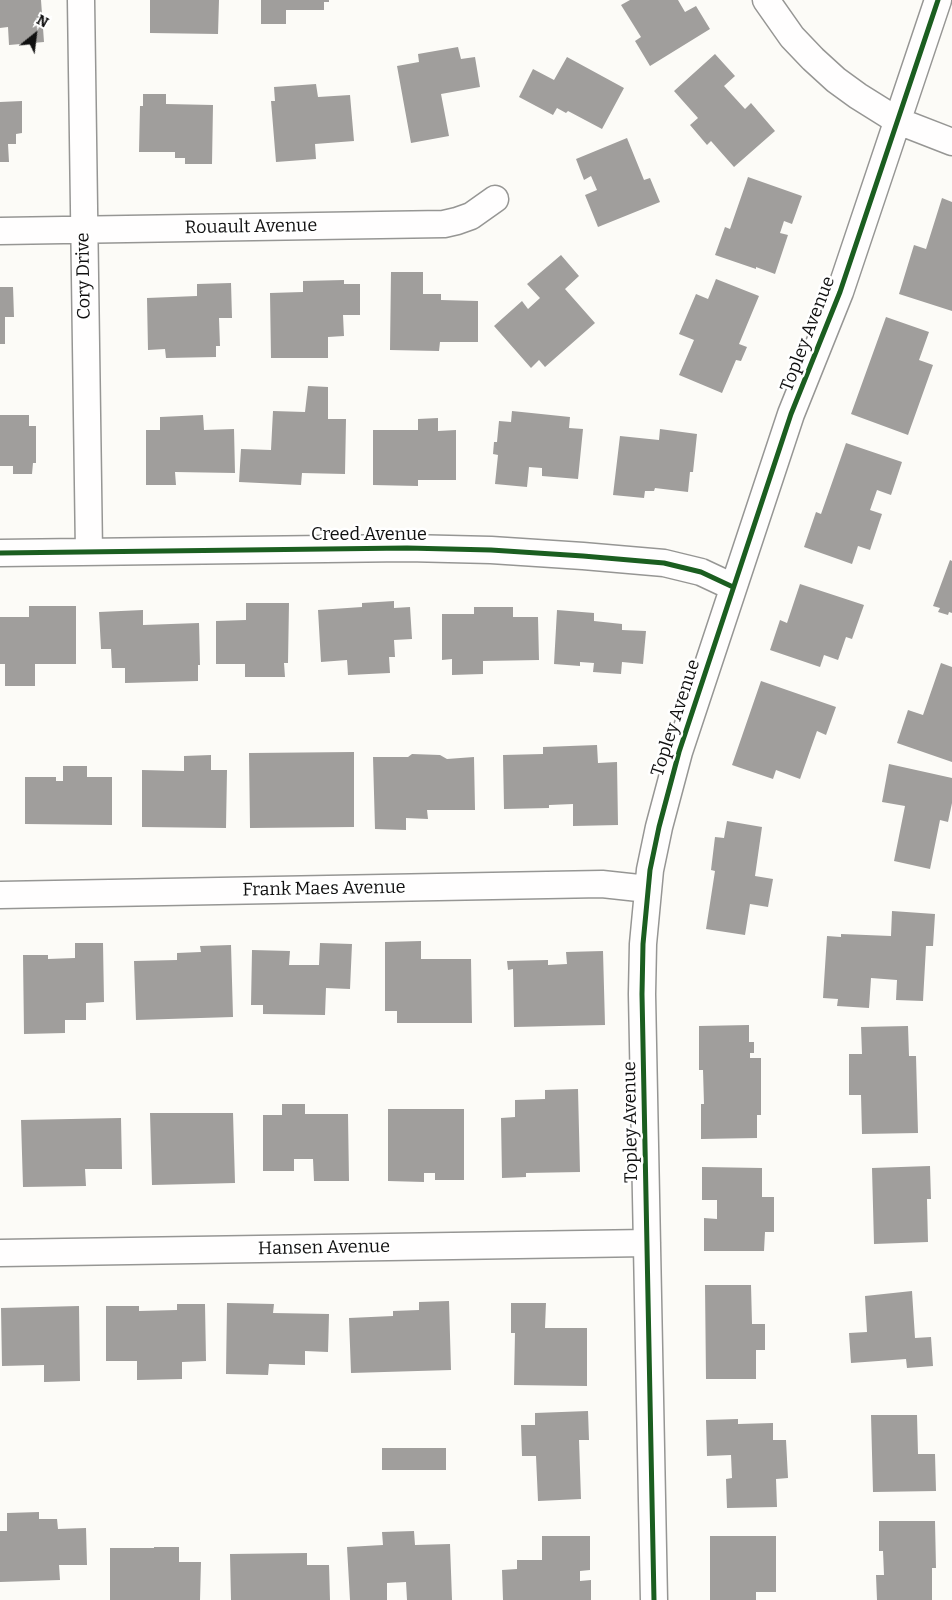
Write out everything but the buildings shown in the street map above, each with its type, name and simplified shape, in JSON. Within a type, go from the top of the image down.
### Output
[{"type":"street","name":"Cory Drive","points":[[82,0],[89,552]]},
{"type":"street","points":[[766,0],[792,37],[836,80],[858,96],[898,120],[952,142]]},
{"type":"street","name":"Topley Avenue","points":[[654,1600],[642,994],[643,944],[654,849],[671,776],[733,587],[791,414],[840,292],[938,0]]},
{"type":"street","name":"Rouault Avenue","points":[[0,231],[444,224],[457,222],[471,216],[495,199]]},
{"type":"street","name":"Creed Avenue","points":[[0,553],[407,548],[500,550],[664,564],[701,572],[733,587]]},
{"type":"street","name":"Frank Maes Avenue","points":[[0,895],[602,884],[648,889]]},
{"type":"street","name":"Hansen Avenue","points":[[0,1253],[647,1243]]},
{"type":"cycle path","points":[[654,1600],[642,994],[643,944],[650,870],[659,827],[679,752],[791,414],[840,292],[938,0]]},
{"type":"cycle path","points":[[0,553],[407,548],[491,550],[664,563],[701,572],[733,587]]}]
